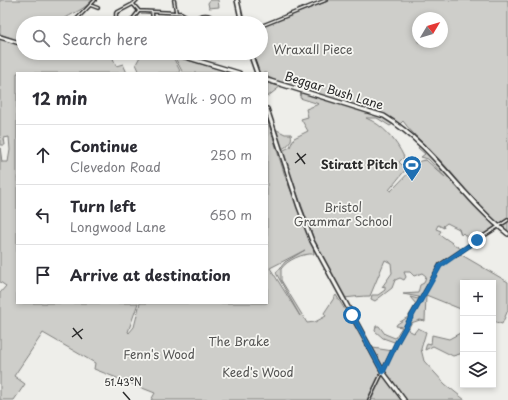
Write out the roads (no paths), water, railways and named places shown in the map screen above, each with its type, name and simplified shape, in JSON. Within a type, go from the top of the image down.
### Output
[{"type":"main road","points":[[237,0],[240,16]]},
{"type":"main road","points":[[0,37],[16,42]]},
{"type":"main road","points":[[196,60],[236,72]]},
{"type":"main road","points":[[252,60],[256,72]]},
{"type":"main road","name":"Beggar Bush Lane","points":[[268,79],[384,116],[400,125],[443,166],[486,215],[508,234]]},
{"type":"main road","points":[[268,112],[299,207],[312,241],[383,372],[404,400]]},
{"type":"street","points":[[80,16],[95,0]]},
{"type":"street","points":[[116,16],[116,13],[133,4],[137,0]]},
{"type":"street","points":[[174,0],[176,13]]},
{"type":"street","points":[[268,23],[326,0]]},
{"type":"street","points":[[133,4],[139,11],[176,13],[185,16]]},
{"type":"street","points":[[90,5],[96,9]]},
{"type":"street","points":[[135,16],[139,11]]},
{"type":"street","points":[[152,12],[152,16]]},
{"type":"street","points":[[368,400],[405,328],[440,266],[508,220]]},
{"type":"place","name":"Stiratt Pitch","points":[[412,182]]},
{"type":"park label","name":"Wraxall Piece","points":[[313,50]]},
{"type":"park label","name":"Bristol Grammar School","points":[[343,215]]},
{"type":"park label","name":"The Brake","points":[[239,342]]},
{"type":"park label","name":"Fenn's Wood","points":[[159,355]]},
{"type":"park label","name":"Keed's Wood","points":[[258,373]]}]
